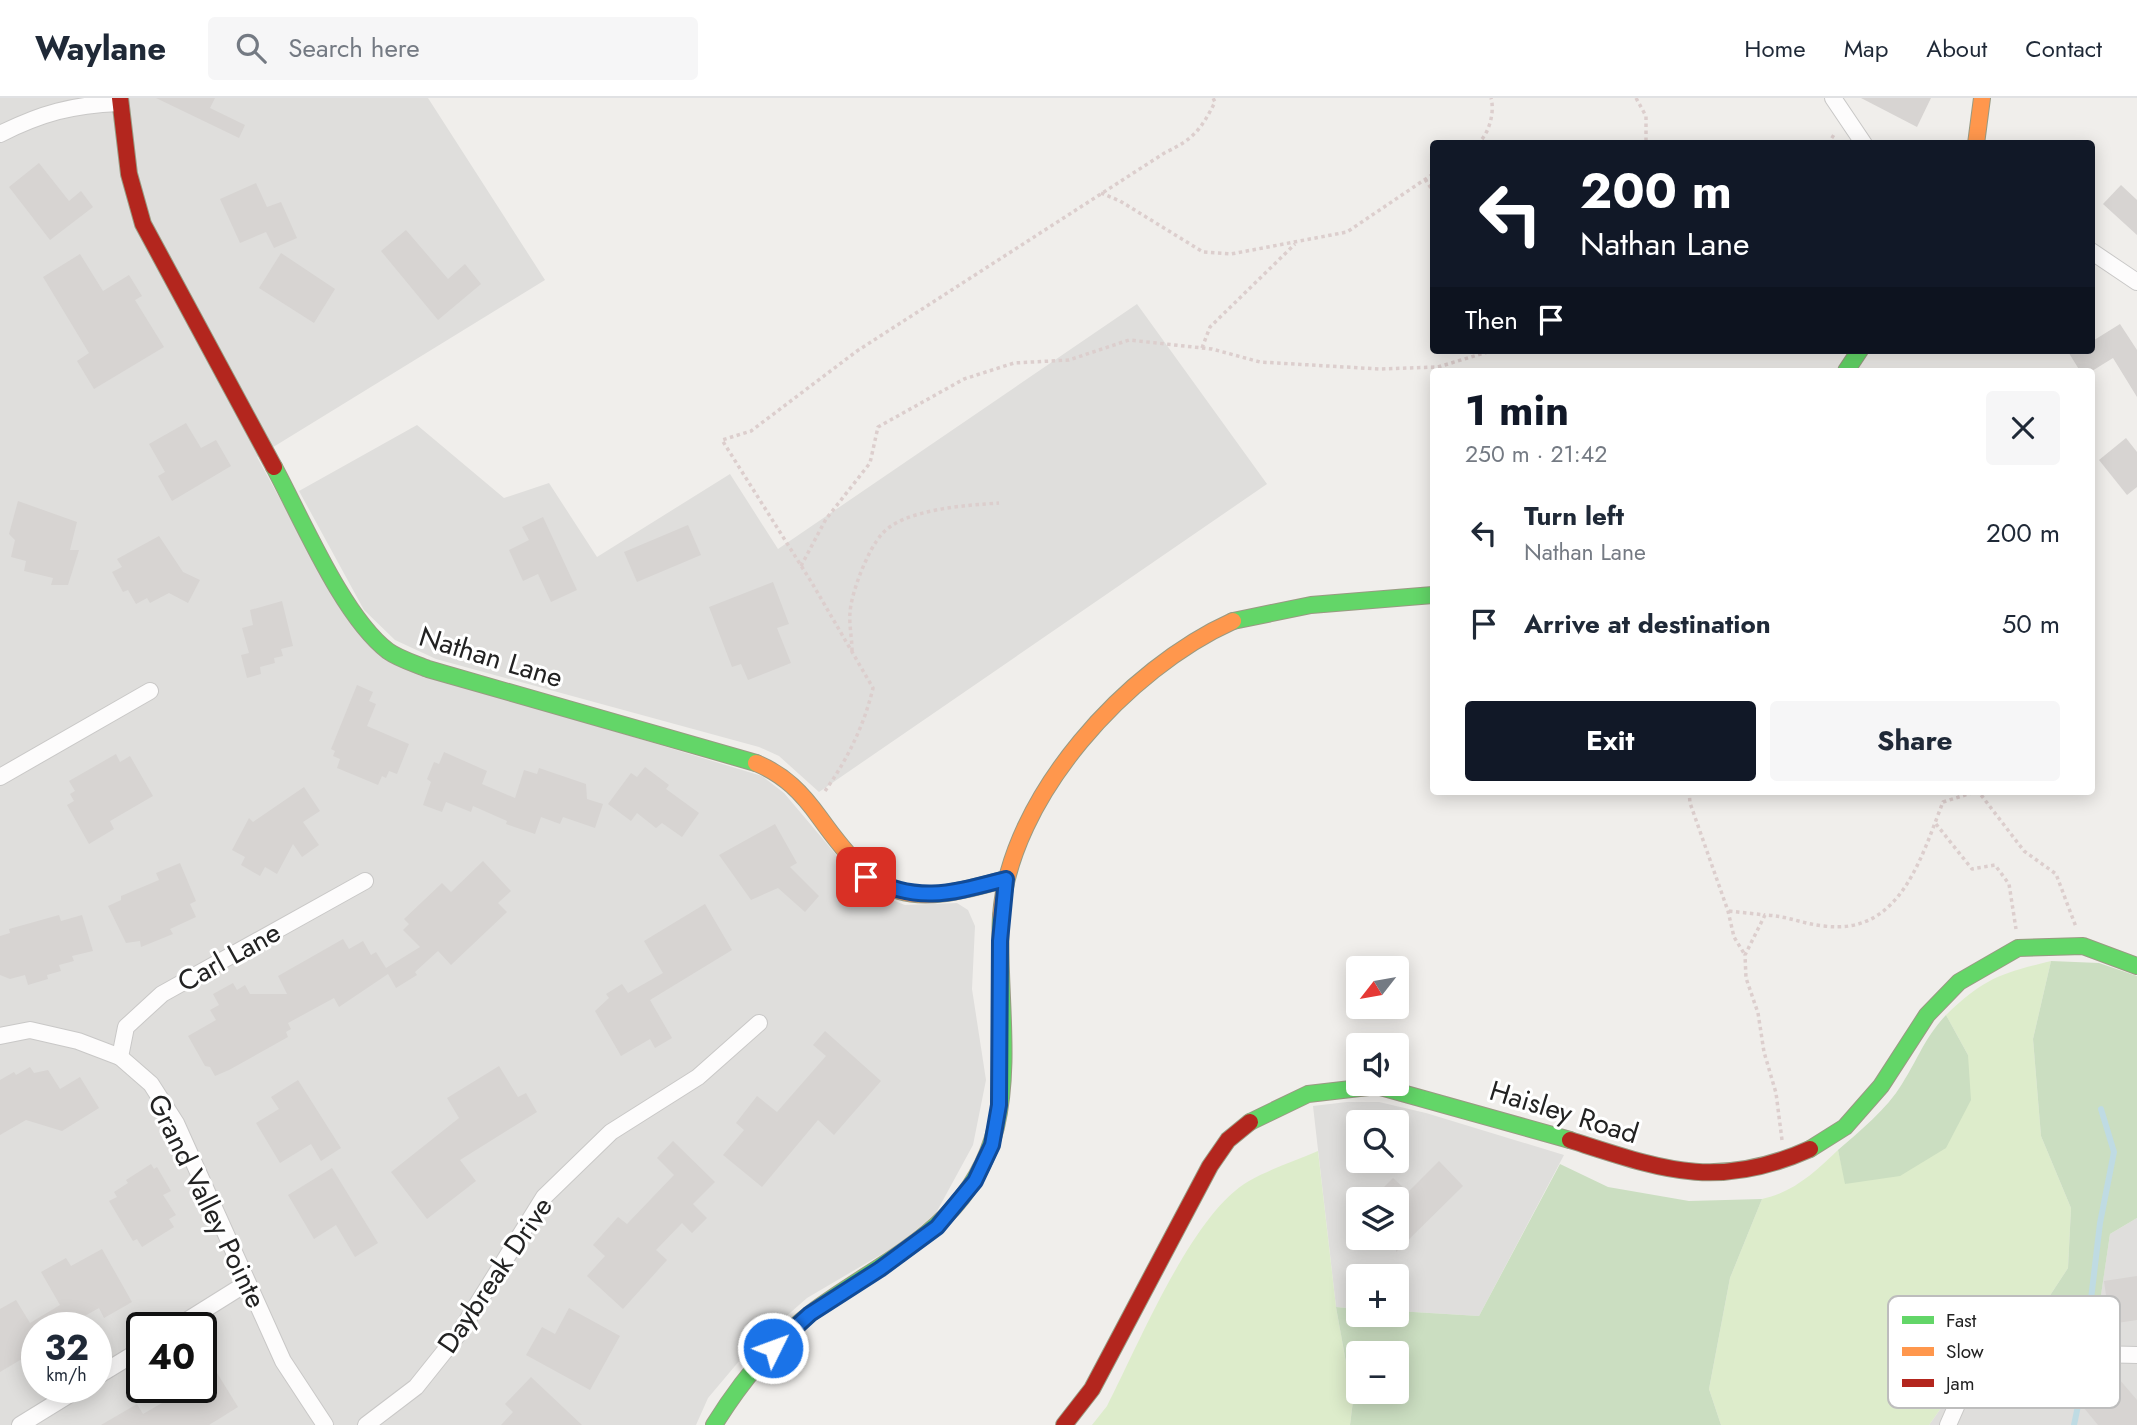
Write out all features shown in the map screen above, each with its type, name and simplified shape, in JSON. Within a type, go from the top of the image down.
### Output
[{"type":"street","points":[[1833,98],[1861,140]]},
{"type":"street","points":[[1977,140],[1982,98]]},
{"type":"street","points":[[0,134],[45,113],[77,105],[119,100]]},
{"type":"street","name":"Nathan Lane","points":[[119,100],[129,174],[143,224],[343,594],[366,628],[389,652],[428,669],[755,762],[783,775],[812,807],[866,877],[891,890],[916,896],[951,893],[1006,879]]},
{"type":"street","points":[[2095,254],[2137,282]]},
{"type":"street","points":[[714,1425],[735,1390],[773,1348],[810,1314],[880,1269],[937,1227],[975,1181],[992,1145],[999,1105],[1000,941],[1006,879],[1031,820],[1053,781],[1103,717],[1130,688],[1161,664],[1235,620],[1301,607],[1430,595]]},
{"type":"street","points":[[0,777],[150,691]]},
{"type":"street","name":"Carl Lane","points":[[120,1057],[126,1027],[162,994],[365,881]]},
{"type":"street","name":"Haisley Road","points":[[1064,1425],[1092,1389],[1210,1166],[1228,1140],[1257,1116],[1308,1094],[1377,1086],[1523,1125],[1666,1170],[1728,1173],[1784,1160],[1825,1142],[1844,1127],[1881,1086],[1927,1015],[1959,982],[2018,948],[2083,946],[2137,966]]},
{"type":"street","name":"Daybreak Drive","points":[[366,1425],[416,1388],[460,1332],[544,1197],[611,1132],[698,1077],[759,1023]]},
{"type":"street","name":"Grand Valley Pointe","points":[[0,1036],[30,1030],[78,1041],[120,1057],[151,1084],[176,1123],[282,1360],[325,1425]]},
{"type":"street","points":[[201,1312],[247,1283]]},
{"type":"street","points":[[20,1425],[55,1403]]},
{"type":"street","points":[[1948,1425],[1955,1408]]},
{"type":"path","points":[[812,807],[845,762],[868,709],[873,688],[722,440],[751,431],[857,351],[1166,152],[1190,141],[1209,115],[1215,102],[1213,98]]},
{"type":"path","points":[[1482,140],[1493,107],[1491,98]]},
{"type":"path","points":[[1636,98],[1646,116],[1646,140]]},
{"type":"path","points":[[1101,193],[1120,201],[1203,252],[1231,254],[1348,232],[1430,176]]},
{"type":"path","points":[[1425,179],[1430,186]]},
{"type":"path","points":[[1202,348],[1210,327],[1297,243]]},
{"type":"path","points":[[801,566],[826,519],[870,463],[878,428],[964,379],[1014,363],[1069,360],[1129,340],[1202,348],[1260,362],[1379,369],[1438,367],[1481,354]]},
{"type":"path","points":[[853,653],[850,611],[861,573],[882,533],[929,512],[953,506],[999,503]]},
{"type":"path","points":[[1690,795],[1700,835],[1728,911],[1734,937],[1745,955],[1746,978],[1758,1013],[1763,1052],[1776,1093],[1784,1160]]},
{"type":"path","points":[[1728,911],[1789,916],[1823,926],[1853,926],[1879,916],[1912,881],[1943,802],[1965,795]]},
{"type":"path","points":[[1981,795],[2024,851],[2056,874],[2083,946]]},
{"type":"path","points":[[1935,823],[1972,869],[1995,865],[2009,884],[2018,948]]},
{"type":"path","points":[[1745,955],[1765,915]]},
{"type":"shaded area","points":[[0,98],[428,98],[545,280],[257,457],[339,606],[396,665],[762,776],[784,793],[866,890],[905,905],[957,903],[968,910],[975,926],[972,989],[986,1080],[973,1145],[936,1213],[899,1244],[807,1298],[751,1347],[708,1398],[696,1425],[0,1425]]},
{"type":"shaded area","points":[[1137,304],[1267,484],[819,792],[779,756],[759,747],[436,659],[395,640],[364,610],[299,491],[417,425],[504,498],[549,483],[597,557],[730,474],[778,549]]},
{"type":"shaded area","points":[[1379,1102],[1426,1113],[1564,1155],[1479,1316],[1409,1312],[1409,1264],[1346,1264],[1346,1308],[1336,1307],[1313,1106]]},
{"type":"shaded area","points":[[2137,1218],[2137,1425],[1929,1425],[1941,1408],[2120,1408],[2120,1296],[2101,1296],[2110,1234]]},
{"type":"green space","points":[[2051,961],[2033,1039],[2041,1136],[2071,1208],[2068,1268],[2050,1296],[1888,1296],[1888,1408],[1941,1408],[1929,1425],[1721,1425],[1709,1389],[1730,1278],[1762,1199],[1794,1186],[1838,1150],[1846,1184],[1968,1055],[1946,1015],[1983,985],[2018,970]]},
{"type":"green space","points":[[2051,961],[2099,963],[2137,976],[2137,1218],[2110,1234],[2101,1296],[2050,1296],[2068,1268],[2071,1208],[2041,1136],[2033,1039]]},
{"type":"green space","points":[[1946,1015],[1968,1055],[1971,1100],[1946,1148],[1900,1176],[1845,1184],[1838,1150],[1889,1102],[1932,1032]]},
{"type":"green space","points":[[1318,1151],[1336,1307],[1346,1362],[1346,1404],[1353,1404],[1350,1425],[1092,1425],[1107,1406],[1168,1283],[1207,1221],[1228,1197],[1249,1181]]},
{"type":"green space","points":[[1560,1164],[1608,1187],[1689,1201],[1762,1199],[1730,1278],[1709,1389],[1721,1425],[1350,1425],[1353,1404],[1409,1404],[1409,1341],[1346,1341],[1346,1362],[1336,1307],[1346,1308],[1346,1327],[1409,1327],[1409,1312],[1479,1316]]},
{"type":"building","points":[[156,98],[215,98],[210,108],[245,125],[239,138]]},
{"type":"building","points":[[1861,98],[1931,98],[1917,127]]},
{"type":"building","points":[[39,163],[69,201],[81,191],[93,207],[50,240],[9,187]]},
{"type":"building","points":[[256,183],[267,207],[281,202],[297,238],[274,248],[266,232],[240,243],[220,199]]},
{"type":"building","points":[[2121,185],[2137,200],[2137,235],[2103,204]]},
{"type":"building","points":[[406,230],[448,279],[465,264],[481,284],[438,320],[381,251]]},
{"type":"building","points":[[281,253],[335,289],[314,323],[259,288]]},
{"type":"building","points":[[80,254],[103,291],[129,275],[142,296],[135,300],[164,347],[94,389],[77,361],[89,353],[43,277]]},
{"type":"building","points":[[2120,324],[2137,350],[2137,397],[2113,358],[2095,369],[2078,368],[2069,354],[2095,354],[2095,340]]},
{"type":"building","points":[[186,423],[201,448],[216,440],[231,466],[172,501],[158,476],[165,472],[149,444]]},
{"type":"building","points":[[2126,438],[2137,452],[2137,487],[2127,495],[2099,460]]},
{"type":"building","points":[[18,501],[77,522],[70,550],[79,550],[68,585],[51,585],[53,578],[24,571],[26,561],[11,557],[15,540],[9,534]]},
{"type":"building","points":[[543,517],[577,590],[551,602],[538,574],[523,581],[509,550],[529,540],[522,527]]},
{"type":"building","points":[[688,525],[701,555],[637,582],[624,552]]},
{"type":"building","points":[[159,536],[183,572],[200,580],[188,603],[169,593],[150,603],[147,598],[136,604],[128,590],[123,592],[112,572],[122,567],[117,559]]},
{"type":"building","points":[[773,582],[789,624],[777,628],[791,663],[748,680],[741,664],[732,667],[709,607]]},
{"type":"building","points":[[282,601],[293,646],[281,649],[283,656],[274,658],[275,663],[260,667],[261,674],[247,678],[241,655],[249,653],[242,628],[253,625],[250,610]]},
{"type":"building","points":[[357,685],[373,692],[369,701],[376,704],[367,726],[409,744],[397,774],[389,771],[386,778],[382,776],[378,785],[337,768],[340,759],[333,756],[335,751],[331,749]]},
{"type":"building","points":[[444,752],[487,771],[482,784],[515,798],[524,770],[537,774],[539,768],[586,784],[587,799],[603,804],[595,828],[563,817],[560,824],[541,817],[535,834],[506,824],[507,821],[473,806],[471,812],[446,802],[442,812],[423,805],[431,782],[427,779],[434,762],[439,764]]},
{"type":"building","points":[[116,754],[120,762],[130,756],[153,796],[110,821],[114,829],[89,844],[67,805],[74,801],[70,794],[75,791],[69,781]]},
{"type":"building","points":[[645,767],[669,785],[666,789],[699,813],[682,837],[662,823],[656,828],[637,813],[631,821],[608,804],[631,773],[637,777]]},
{"type":"building","points":[[304,787],[320,811],[303,822],[319,845],[302,857],[293,844],[277,874],[265,867],[260,876],[241,865],[245,857],[232,850],[249,818],[253,822]]},
{"type":"building","points":[[775,824],[797,863],[790,867],[819,896],[805,912],[778,888],[751,900],[719,855]]},
{"type":"building","points":[[483,861],[511,891],[498,903],[507,912],[451,965],[438,951],[415,972],[417,975],[396,988],[388,974],[339,1007],[334,998],[288,1023],[291,1029],[286,1032],[288,1037],[229,1070],[215,1076],[210,1067],[205,1066],[188,1036],[216,1020],[210,1010],[219,1005],[213,994],[233,983],[237,990],[245,985],[250,994],[287,994],[278,976],[343,939],[349,949],[363,941],[371,955],[376,952],[386,968],[420,947],[403,930],[409,924],[404,919],[442,883],[451,892]]},
{"type":"building","points":[[180,863],[196,901],[190,904],[196,917],[170,929],[173,934],[141,947],[140,941],[126,943],[108,906],[121,900],[121,896],[159,880],[156,873]]},
{"type":"building","points":[[705,904],[732,950],[650,1000],[672,1038],[655,1048],[650,1039],[621,1056],[595,1011],[609,998],[606,994],[622,984],[628,993],[663,973],[644,941]]},
{"type":"building","points":[[59,915],[61,921],[82,915],[93,951],[72,956],[74,961],[59,965],[61,971],[47,975],[48,979],[28,985],[25,975],[10,979],[0,975],[0,936],[10,933],[9,929]]},
{"type":"building","points":[[825,1031],[881,1081],[834,1135],[818,1120],[762,1187],[723,1155],[744,1130],[736,1123],[757,1096],[777,1112],[826,1056],[813,1045]]},
{"type":"building","points":[[499,1066],[518,1097],[526,1093],[537,1112],[460,1160],[476,1181],[427,1219],[391,1172],[459,1118],[447,1098]]},
{"type":"building","points":[[30,1067],[34,1073],[48,1070],[60,1089],[80,1077],[99,1108],[62,1131],[26,1120],[0,1135],[0,1080]]},
{"type":"building","points":[[298,1080],[341,1148],[321,1161],[311,1144],[280,1163],[256,1123],[279,1109],[271,1097]]},
{"type":"building","points":[[673,1141],[715,1182],[693,1204],[707,1218],[692,1233],[682,1223],[656,1250],[667,1260],[623,1309],[587,1276],[605,1256],[593,1245],[618,1217],[627,1224],[674,1175],[657,1158]]},
{"type":"building","points":[[1439,1161],[1463,1186],[1409,1239],[1409,1191]]},
{"type":"building","points":[[151,1164],[154,1169],[157,1167],[171,1191],[163,1195],[176,1215],[169,1219],[174,1227],[142,1247],[137,1239],[133,1241],[109,1201],[117,1197],[114,1192],[128,1183],[126,1180]]},
{"type":"building","points":[[332,1168],[378,1243],[355,1257],[336,1225],[314,1239],[288,1195]]},
{"type":"building","points":[[1393,1178],[1403,1187],[1384,1187]]},
{"type":"building","points":[[102,1249],[132,1302],[112,1313],[101,1312],[99,1308],[92,1312],[48,1312],[60,1305],[41,1272],[66,1258],[71,1266]]},
{"type":"building","points":[[2137,1276],[2137,1320],[2120,1323],[2120,1296],[2106,1296],[2104,1281]]},
{"type":"building","points":[[16,1300],[23,1312],[21,1312],[21,1360],[0,1372],[0,1309]]},
{"type":"building","points":[[569,1308],[620,1336],[590,1390],[526,1355],[542,1327],[555,1334]]},
{"type":"building","points":[[217,1373],[238,1407],[209,1425],[101,1425],[137,1404],[143,1414],[162,1403],[217,1403]]},
{"type":"building","points":[[531,1377],[582,1425],[501,1425],[513,1412],[505,1404]]},
{"type":"building","points":[[2120,1380],[2137,1400],[2137,1425],[2098,1425],[2084,1408],[2120,1408]]},
{"type":"waterway","points":[[2091,1296],[2100,1223],[2114,1152],[2101,1109]]},
{"type":"waterway","points":[[2074,1425],[2078,1408]]},
{"type":"traffic: fast","points":[[1848,368],[1857,354]]},
{"type":"traffic: fast","points":[[274,467],[340,592],[371,635],[392,654],[428,669],[756,763]]},
{"type":"traffic: fast","points":[[1233,621],[1311,605],[1430,595]]},
{"type":"traffic: fast","points":[[714,1425],[734,1394],[783,1338],[811,1313],[922,1237],[967,1191],[984,1162],[996,1127],[1003,1075],[1001,916]]},
{"type":"traffic: fast","points":[[1810,1149],[1845,1127],[1881,1086],[1927,1015],[1959,982],[2018,948],[2083,946],[2137,966]]},
{"type":"traffic: fast","points":[[1250,1122],[1308,1094],[1377,1086],[1570,1140]]},
{"type":"traffic: slow","points":[[1977,140],[1982,98]]},
{"type":"traffic: slow","points":[[1001,916],[1009,871],[1026,826],[1050,783],[1081,742],[1116,704],[1154,670],[1193,642],[1233,621]]},
{"type":"traffic: slow","points":[[756,763],[776,773],[792,786],[861,867],[880,882],[899,891],[944,893],[1006,879]]},
{"type":"traffic: jam","points":[[120,98],[129,174],[143,224],[274,467]]},
{"type":"traffic: jam","points":[[1064,1425],[1092,1389],[1210,1166],[1228,1140],[1250,1122]]},
{"type":"traffic: jam","points":[[1570,1140],[1633,1160],[1689,1171],[1746,1169],[1776,1162],[1810,1149]]},
{"type":"route","points":[[773,1348],[810,1314],[880,1269],[937,1227],[975,1181],[992,1145],[999,1105],[1000,941],[1006,879],[951,893],[916,896],[891,890],[866,877]]}]
